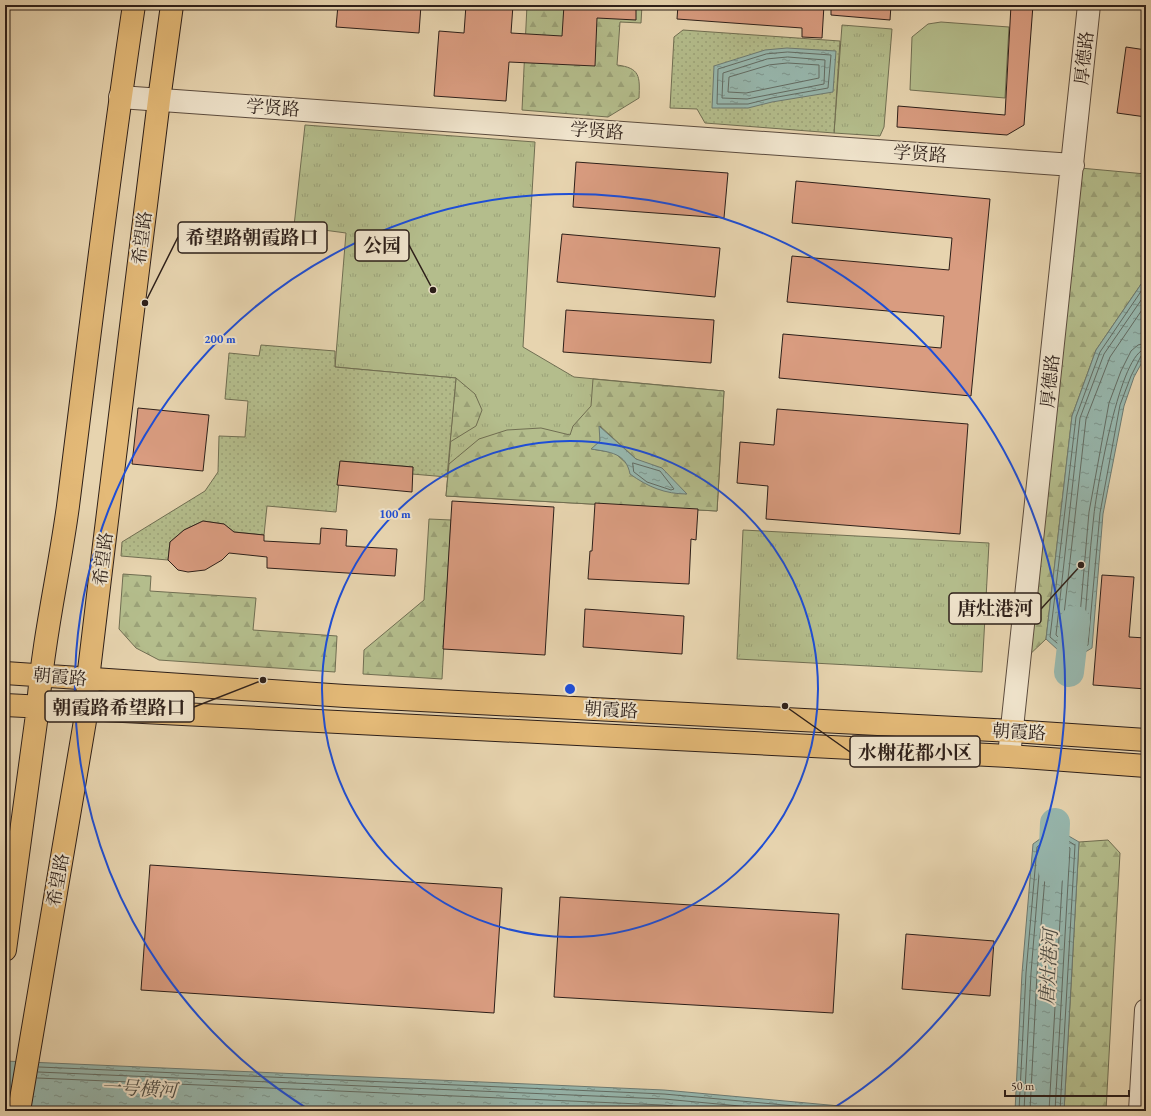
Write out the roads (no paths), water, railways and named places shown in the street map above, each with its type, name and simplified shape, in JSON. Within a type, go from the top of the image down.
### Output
[{"type":"main road","points":[[5,950],[38,707],[40,675],[64,536],[120,96],[134,5]]},
{"type":"main road","name":"希望路","points":[[18,1111],[87,709],[88,679],[172,5]]},
{"type":"main road","name":"朝霞路","points":[[5,673],[353,696],[1012,731],[1146,740]]},
{"type":"main road","name":"朝霞路","points":[[5,705],[1009,756],[1146,766]]},
{"type":"street","name":"厚德路","points":[[1009,756],[1089,5]]},
{"type":"street","name":"学贤路","points":[[120,96],[1073,165]]},
{"type":"street","points":[[1140,1108],[1146,1010]]},
{"type":"water","points":[[787,48],[836,51],[833,92],[772,102],[748,108],[712,108],[714,66],[765,50]]},
{"type":"water","points":[[1146,277],[1146,355],[1134,377],[1124,406],[1103,514],[1092,648],[1070,661],[1046,639],[1072,416],[1096,350]]},
{"type":"water","points":[[599,426],[636,459],[662,468],[687,494],[671,493],[643,483],[630,474],[628,467],[621,458],[605,451],[591,449],[600,441]]},
{"type":"water","points":[[1055,828],[1079,842],[1064,1111],[1015,1111],[1022,973],[1033,844]]},
{"type":"water","name":"一号横河","points":[[5,1061],[664,1090],[895,1111],[5,1111]]},
{"type":"waterway","name":"唐灶港河","points":[[1069,672],[1075,621]]},
{"type":"waterway","name":"唐灶港河","points":[[1053,869],[1055,823]]},
{"type":"place","name":"公园","points":[[433,290]]},
{"type":"place","name":"希望路朝霞路口","points":[[145,303]]},
{"type":"place","name":"唐灶港河","points":[[1081,565]]},
{"type":"place","name":"朝霞路希望路口","points":[[263,680]]},
{"type":"place","name":"水榭花都小区","points":[[785,706]]}]
